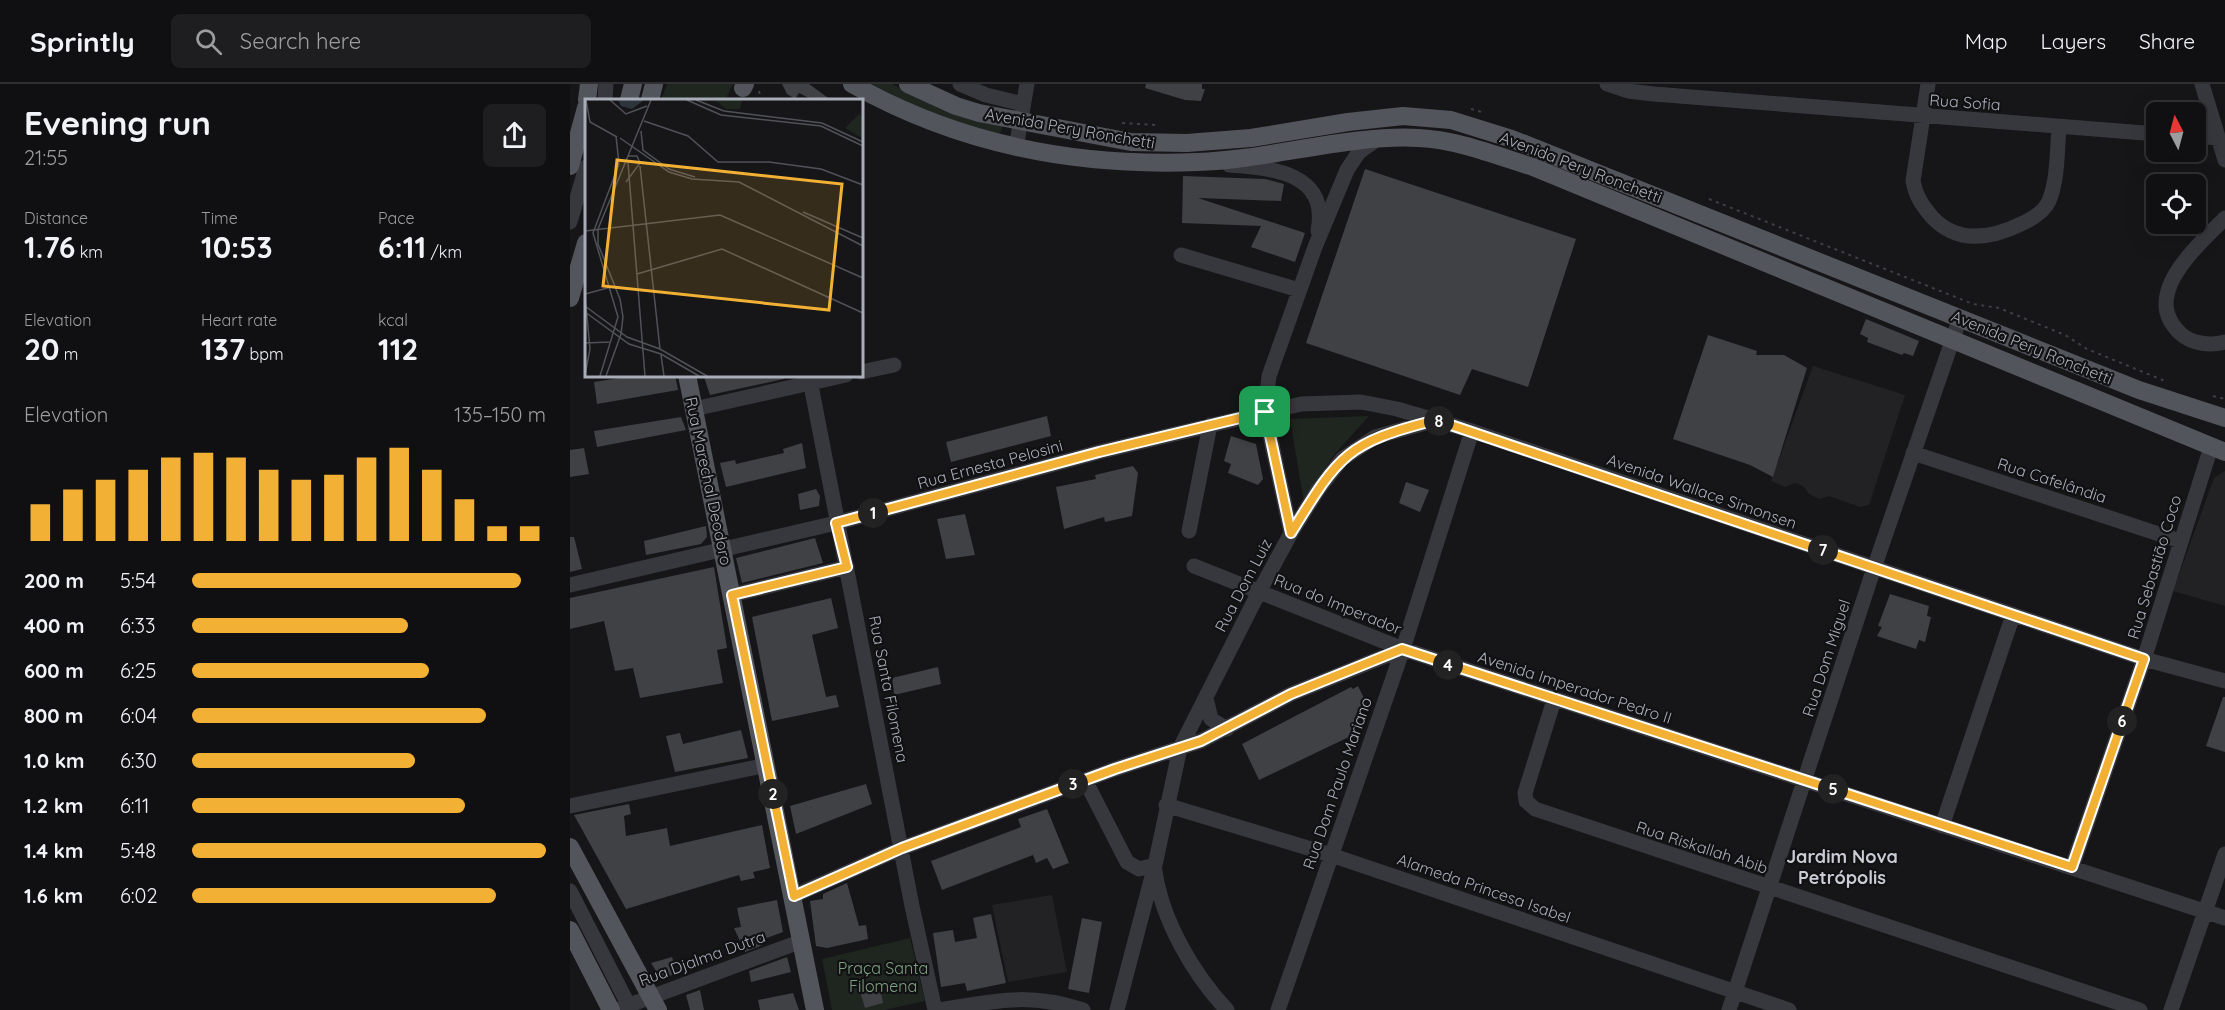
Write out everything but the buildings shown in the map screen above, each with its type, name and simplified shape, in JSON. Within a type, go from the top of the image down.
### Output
[{"type":"main road","points":[[587,99],[589,84]]},
{"type":"main road","points":[[628,99],[633,84]]},
{"type":"main road","points":[[650,99],[654,84]]},
{"type":"main road","name":"Avenida Pery Ronchetti","points":[[852,84],[930,123],[1016,148],[1091,161],[1199,162],[1376,140],[1418,138],[1453,142],[1522,164],[1953,338],[2218,450]]},
{"type":"main road","name":"Avenida Pery Ronchetti","points":[[908,84],[956,106],[1022,113],[1161,144],[1251,138],[1403,116],[1451,120],[1512,139],[2139,390],[2225,418]]},
{"type":"main road","points":[[570,166],[585,112]]},
{"type":"main road","points":[[570,298],[585,246]]},
{"type":"main road","name":"Rua Marechal Deodoro","points":[[687,376],[719,500],[723,548],[815,1010]]},
{"type":"main road","points":[[570,848],[654,1003]]},
{"type":"main road","points":[[570,930],[622,1009]]},
{"type":"street","points":[[604,99],[606,84]]},
{"type":"street","points":[[960,84],[1022,113]]},
{"type":"street","points":[[1016,148],[1027,84]]},
{"type":"street","name":"Rua Sofia","points":[[1607,84],[1628,92],[2146,133]]},
{"type":"street","points":[[1928,84],[1913,181],[1915,194],[1941,226],[1962,237],[1979,237],[2012,228],[2041,212],[2049,201],[2060,127]]},
{"type":"street","points":[[2202,84],[2225,160]]},
{"type":"street","points":[[2206,137],[2218,138]]},
{"type":"street","points":[[1291,533],[1265,412],[1269,376],[1315,247],[1352,159],[1376,140]]},
{"type":"street","points":[[1199,162],[1276,170],[1293,176],[1308,186],[1314,194],[1320,212],[1315,247]]},
{"type":"street","points":[[570,222],[585,170]]},
{"type":"street","points":[[2225,218],[2176,270],[2166,305],[2170,321],[2181,335],[2198,343],[2225,342]]},
{"type":"street","points":[[1181,255],[1299,290]]},
{"type":"street","name":"Rua Dom Miguel","points":[[1729,1010],[1874,568],[1960,318]]},
{"type":"street","points":[[862,372],[894,365]]},
{"type":"street","points":[[694,409],[809,379],[837,376]]},
{"type":"street","name":"Rua Santa Filomena","points":[[809,379],[912,906],[937,1010]]},
{"type":"street","name":"Avenida Wallace Simonsen","points":[[1265,412],[1301,404],[1360,402],[1436,420],[2144,659],[2225,681]]},
{"type":"street","name":"Rua Ernesta Pelosini","points":[[570,585],[836,523],[1265,412]]},
{"type":"street","name":"Rua Dom Luiz","points":[[1117,1010],[1155,865],[1180,748],[1259,592],[1291,533],[1333,468],[1349,452],[1383,434],[1436,420]]},
{"type":"street","points":[[1189,531],[1210,425]]},
{"type":"street","name":"Rua Dom Paulo Mariano","points":[[1278,1010],[1402,649],[1472,431]]},
{"type":"street","name":"Rua Sebastião Coco","points":[[2072,867],[2144,659],[2180,541],[2218,450]]},
{"type":"street","name":"Rua Cafelândia","points":[[1913,453],[2180,541]]},
{"type":"street","name":"Rua do Imperador","points":[[1194,566],[1402,649]]},
{"type":"street","points":[[732,595],[847,567]]},
{"type":"street","points":[[1942,826],[2013,615]]},
{"type":"street","points":[[1364,634],[1370,651],[1366,665]]},
{"type":"street","points":[[794,896],[902,848],[1227,729],[1291,694],[1402,649]]},
{"type":"street","name":"Avenida Imperador Pedro II","points":[[1402,649],[2225,918]]},
{"type":"street","points":[[1206,698],[1211,719],[1227,729]]},
{"type":"street","name":"Rua Riskallah Abib","points":[[1554,700],[1526,784],[1526,801],[1535,809],[2140,1010]]},
{"type":"street","points":[[570,807],[767,765]]},
{"type":"street","points":[[1085,780],[1127,862],[1139,869],[1155,865],[1161,897],[1171,923],[1206,984],[1227,1010]]},
{"type":"street","name":"Alameda Princesa Isabel","points":[[1166,806],[1331,855],[1789,1010]]},
{"type":"street","points":[[2171,1010],[2225,854]]},
{"type":"street","points":[[570,891],[622,1009]]},
{"type":"street","name":"Rua Djalma Dutra","points":[[622,1009],[654,1003],[802,941]]},
{"type":"street","points":[[937,1010],[1019,998],[1057,1001],[1083,1010]]},
{"type":"path","points":[[1116,123],[1162,126]]},
{"type":"path","points":[[1775,224],[1973,304],[1999,308],[2065,335],[2087,349],[2166,381]]},
{"type":"path","points":[[2206,394],[2225,399]]},
{"type":"shaded area","points":[[1813,366],[1905,395],[1869,505],[1860,507],[1829,496],[1819,499],[1809,494],[1803,486],[1795,483],[1785,487],[1771,481]]},
{"type":"shaded area","points":[[2225,471],[2225,606],[2173,591],[2214,478]]},
{"type":"shaded area","points":[[1052,895],[1067,972],[1008,982],[992,905]]},
{"type":"green space","points":[[667,84],[733,84],[726,99],[661,99]]},
{"type":"green space","points":[[871,84],[892,84],[940,108],[1003,126],[999,135],[927,113]]},
{"type":"green space","points":[[1369,416],[1333,456],[1304,503],[1290,419]]},
{"type":"green space","name":"Praça Santa Filomena","points":[[910,938],[925,1001],[884,1010],[832,1010],[822,959]]},
{"type":"district","name":"Jardim Nova Petrópolis","points":[[1842,867]]},
{"type":"route","points":[[1265,412],[1291,533],[1333,468],[1349,452],[1376,437],[1436,420],[2144,659],[2072,867],[1402,649],[1291,694],[1201,741],[1115,769],[902,848],[794,896],[732,595],[847,567],[836,523],[1099,452],[1265,412]]}]
